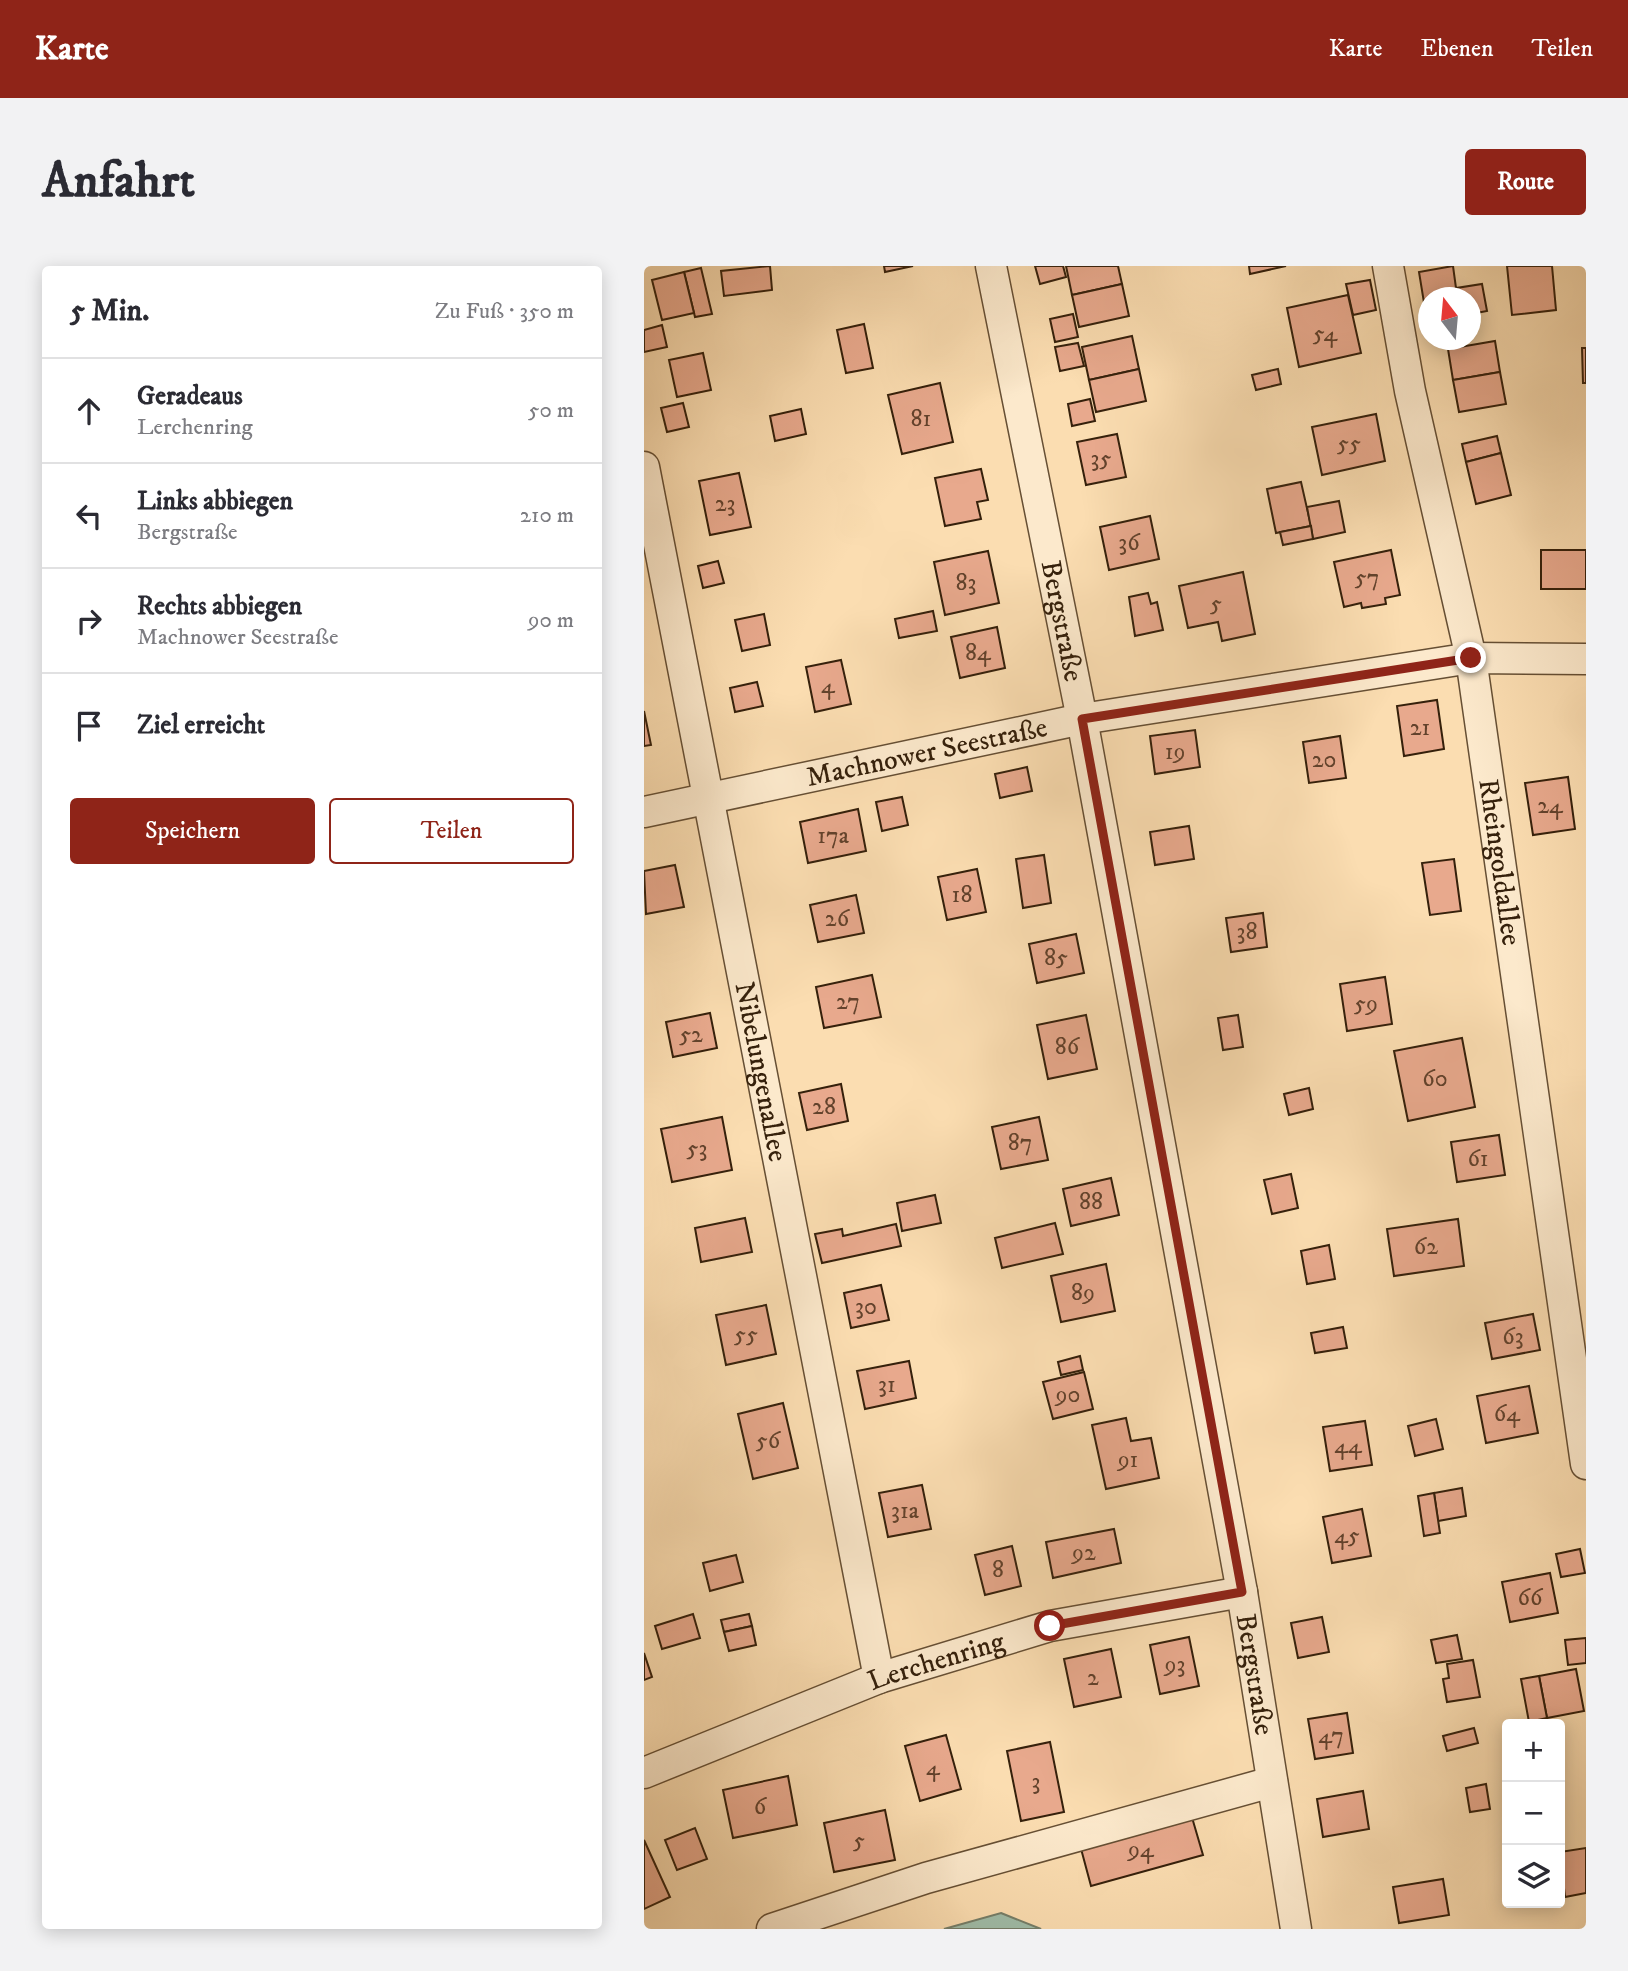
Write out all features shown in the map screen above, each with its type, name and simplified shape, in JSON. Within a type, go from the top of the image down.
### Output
[{"type":"street","name":"Bergstraße","points":[[991,266],[1082,719],[1242,1592],[1296,1929]]},
{"type":"street","name":"Rheingoldallee","points":[[1388,266],[1410,391],[1471,658],[1586,1464]]},
{"type":"street","name":"Nibelungenallee","points":[[644,467],[879,1678]]},
{"type":"street","name":"Machnower Seestraße","points":[[644,812],[1082,719],[1471,658],[1586,659]]},
{"type":"street","name":"Lerchenring","points":[[644,1773],[879,1678],[1050,1626],[1242,1592]]},
{"type":"street","points":[[772,1929],[926,1878],[1272,1782]]},
{"type":"shaded area","points":[[1001,1913],[1041,1929],[944,1929]]},
{"type":"building","points":[[770,266],[772,290],[724,296],[721,271]]},
{"type":"building","points":[[884,266],[913,266],[885,272]]},
{"type":"building","points":[[1035,266],[1063,266],[1066,277],[1040,284]]},
{"type":"building","points":[[1066,266],[1118,266],[1122,284],[1072,295]]},
{"type":"building","points":[[1249,266],[1286,266],[1250,274]]},
{"type":"building","points":[[1453,266],[1456,287],[1421,287],[1419,272]]},
{"type":"building","points":[[1507,266],[1552,266],[1556,310],[1512,315]]},
{"type":"building","points":[[701,268],[712,314],[695,317],[684,272]]},
{"type":"building","points":[[684,272],[694,313],[662,320],[652,280]]},
{"type":"building","points":[[1370,280],[1376,310],[1353,315],[1346,284]]},
{"type":"building","points":[[1122,284],[1129,316],[1079,327],[1072,295]]},
{"type":"building","points":[[1482,284],[1487,311],[1481,312],[1481,287],[1462,287]]},
{"type":"building","points":[[1348,295],[1361,353],[1299,367],[1287,308]]},
{"type":"building","points":[[1073,314],[1078,337],[1055,342],[1050,319]]},
{"type":"building","points":[[864,324],[873,368],[846,373],[837,330]]},
{"type":"building","points":[[662,325],[667,347],[644,352],[644,330]]},
{"type":"building","points":[[1132,336],[1139,369],[1089,380],[1082,347]]},
{"type":"building","points":[[1495,341],[1500,372],[1453,380],[1448,350],[1481,350],[1481,343]]},
{"type":"building","points":[[1078,343],[1084,366],[1060,371],[1055,347]]},
{"type":"building","points":[[1582,348],[1586,348],[1586,383],[1583,383]]},
{"type":"building","points":[[703,353],[711,390],[677,397],[669,360]]},
{"type":"building","points":[[1139,369],[1146,401],[1096,412],[1089,380]]},
{"type":"building","points":[[1278,369],[1281,384],[1256,390],[1252,375]]},
{"type":"building","points":[[1500,372],[1506,404],[1459,412],[1453,380]]},
{"type":"building","points":[[940,383],[953,442],[902,454],[888,395]]},
{"type":"building","points":[[1090,399],[1095,421],[1072,426],[1068,404]]},
{"type":"building","points":[[683,403],[689,427],[667,432],[661,408]]},
{"type":"building","points":[[801,409],[806,434],[775,441],[770,416]]},
{"type":"building","points":[[1376,414],[1385,461],[1322,475],[1312,427]]},
{"type":"building","points":[[1117,434],[1126,477],[1086,485],[1077,442]]},
{"type":"building","points":[[1497,436],[1501,453],[1466,462],[1462,444]]},
{"type":"building","points":[[1501,453],[1511,495],[1476,504],[1466,462]]},
{"type":"building","points":[[981,469],[988,500],[977,502],[981,519],[945,526],[935,478]]},
{"type":"building","points":[[739,473],[751,527],[710,535],[699,481]]},
{"type":"building","points":[[1301,482],[1311,526],[1276,533],[1267,489]]},
{"type":"building","points":[[1339,501],[1345,532],[1313,539],[1307,507]]},
{"type":"building","points":[[1150,516],[1159,559],[1109,570],[1100,527]]},
{"type":"building","points":[[1311,526],[1313,539],[1283,545],[1280,532]]},
{"type":"building","points":[[1391,550],[1400,595],[1385,598],[1386,604],[1362,608],[1361,603],[1344,607],[1334,562]]},
{"type":"building","points":[[1541,550],[1586,550],[1586,589],[1541,589]]},
{"type":"building","points":[[988,551],[999,603],[945,615],[934,562]]},
{"type":"building","points":[[718,561],[724,583],[703,588],[698,566]]},
{"type":"building","points":[[1243,572],[1255,634],[1222,641],[1218,622],[1188,628],[1179,586]]},
{"type":"building","points":[[1148,593],[1151,604],[1157,602],[1163,630],[1135,636],[1129,597]]},
{"type":"building","points":[[933,611],[937,631],[899,638],[895,619]]},
{"type":"building","points":[[764,614],[770,645],[742,651],[735,620]]},
{"type":"building","points":[[997,627],[1005,668],[960,678],[951,637]]},
{"type":"building","points":[[841,660],[851,704],[815,712],[806,667]]},
{"type":"building","points":[[757,682],[763,706],[735,712],[730,688]]},
{"type":"building","points":[[1437,700],[1444,749],[1404,756],[1397,706]]},
{"type":"building","points":[[644,711],[651,745],[644,746]]},
{"type":"building","points":[[1195,730],[1200,767],[1155,774],[1150,736]]},
{"type":"building","points":[[1340,736],[1346,778],[1309,783],[1303,742]]},
{"type":"building","points":[[1027,767],[1032,791],[1000,798],[995,774]]},
{"type":"building","points":[[1568,777],[1575,829],[1533,835],[1525,783]]},
{"type":"building","points":[[902,797],[908,825],[882,831],[876,802]]},
{"type":"building","points":[[858,809],[866,851],[808,863],[800,822]]},
{"type":"building","points":[[1189,826],[1194,859],[1155,865],[1150,832]]},
{"type":"building","points":[[1044,855],[1051,903],[1023,908],[1016,859]]},
{"type":"building","points":[[1454,859],[1461,911],[1430,915],[1422,863]]},
{"type":"building","points":[[675,865],[684,907],[646,914],[644,871]]},
{"type":"building","points":[[977,869],[986,912],[947,920],[938,877]]},
{"type":"building","points":[[856,895],[864,933],[818,942],[810,905]]},
{"type":"building","points":[[1263,913],[1267,947],[1231,952],[1226,918]]},
{"type":"building","points":[[1076,934],[1084,973],[1037,983],[1029,944]]},
{"type":"building","points":[[872,975],[881,1017],[824,1028],[816,987]]},
{"type":"building","points":[[1385,977],[1392,1024],[1347,1031],[1340,984]]},
{"type":"building","points":[[710,1013],[717,1048],[673,1057],[666,1022]]},
{"type":"building","points":[[1086,1015],[1097,1069],[1048,1079],[1037,1025]]},
{"type":"building","points":[[1238,1015],[1243,1047],[1223,1050],[1218,1018]]},
{"type":"building","points":[[1462,1038],[1475,1107],[1408,1121],[1394,1051]]},
{"type":"building","points":[[841,1084],[848,1121],[807,1130],[799,1093]]},
{"type":"building","points":[[1309,1088],[1313,1109],[1289,1115],[1284,1094]]},
{"type":"building","points":[[722,1117],[732,1170],[672,1182],[661,1129]]},
{"type":"building","points":[[1039,1117],[1048,1160],[1001,1169],[992,1127]]},
{"type":"building","points":[[1499,1135],[1505,1175],[1457,1182],[1451,1142]]},
{"type":"building","points":[[1291,1174],[1298,1208],[1272,1214],[1264,1180]]},
{"type":"building","points":[[1111,1178],[1119,1215],[1071,1226],[1063,1189]]},
{"type":"building","points":[[935,1195],[941,1223],[902,1231],[897,1203]]},
{"type":"building","points":[[745,1218],[752,1252],[701,1262],[695,1228]]},
{"type":"building","points":[[1458,1219],[1464,1266],[1394,1276],[1387,1229]]},
{"type":"building","points":[[1055,1223],[1063,1254],[1002,1268],[995,1238]]},
{"type":"building","points":[[896,1224],[901,1246],[822,1263],[815,1234],[842,1229],[843,1236]]},
{"type":"building","points":[[1329,1245],[1335,1279],[1307,1284],[1301,1251]]},
{"type":"building","points":[[1106,1264],[1115,1311],[1061,1322],[1051,1276]]},
{"type":"building","points":[[881,1285],[889,1320],[851,1328],[844,1293]]},
{"type":"building","points":[[766,1305],[776,1354],[726,1365],[716,1315]]},
{"type":"building","points":[[1533,1314],[1540,1350],[1492,1359],[1485,1323]]},
{"type":"building","points":[[1343,1327],[1347,1348],[1315,1353],[1311,1333]]},
{"type":"building","points":[[1080,1356],[1083,1370],[1061,1375],[1058,1362]]},
{"type":"building","points":[[909,1361],[916,1398],[865,1409],[857,1371]]},
{"type":"building","points":[[1084,1372],[1093,1409],[1053,1419],[1043,1382]]},
{"type":"building","points":[[1529,1386],[1538,1433],[1486,1443],[1477,1396]]},
{"type":"building","points":[[783,1403],[798,1468],[753,1479],[738,1414]]},
{"type":"building","points":[[1126,1418],[1131,1441],[1151,1438],[1159,1478],[1106,1489],[1092,1425]]},
{"type":"building","points":[[1436,1419],[1443,1449],[1415,1456],[1408,1426]]},
{"type":"building","points":[[1365,1421],[1372,1465],[1330,1471],[1323,1427]]},
{"type":"building","points":[[922,1485],[931,1529],[888,1537],[879,1493]]},
{"type":"building","points":[[1462,1488],[1466,1516],[1438,1521],[1434,1493]]},
{"type":"building","points":[[1434,1493],[1440,1533],[1424,1536],[1418,1496]]},
{"type":"building","points":[[1362,1509],[1371,1556],[1332,1563],[1323,1517]]},
{"type":"building","points":[[1114,1529],[1121,1563],[1053,1578],[1046,1542]]},
{"type":"building","points":[[1012,1546],[1021,1586],[985,1595],[975,1555]]},
{"type":"building","points":[[1580,1549],[1585,1573],[1561,1577],[1556,1554]]},
{"type":"building","points":[[736,1555],[743,1582],[710,1591],[703,1563]]},
{"type":"building","points":[[1550,1573],[1558,1613],[1510,1622],[1502,1582]]},
{"type":"building","points":[[693,1614],[700,1638],[662,1649],[655,1626]]},
{"type":"building","points":[[749,1614],[752,1626],[724,1632],[721,1620]]},
{"type":"building","points":[[1322,1617],[1329,1652],[1298,1658],[1291,1623]]},
{"type":"building","points":[[752,1626],[756,1645],[729,1651],[724,1632]]},
{"type":"building","points":[[1457,1635],[1462,1659],[1436,1663],[1431,1640]]},
{"type":"building","points":[[1189,1637],[1199,1686],[1160,1694],[1150,1645]]},
{"type":"building","points":[[1586,1638],[1586,1663],[1568,1665],[1565,1640]]},
{"type":"building","points":[[1111,1649],[1121,1697],[1074,1707],[1064,1659]]},
{"type":"building","points":[[644,1653],[652,1677],[644,1680]]},
{"type":"building","points":[[1473,1660],[1480,1697],[1447,1702],[1443,1679],[1449,1678],[1447,1664]]},
{"type":"building","points":[[1576,1669],[1584,1711],[1547,1718],[1539,1676]]},
{"type":"building","points":[[1539,1676],[1547,1718],[1528,1719],[1521,1679]]},
{"type":"building","points":[[1347,1713],[1353,1753],[1315,1759],[1308,1719]]},
{"type":"building","points":[[1474,1728],[1478,1743],[1447,1751],[1443,1736]]},
{"type":"building","points":[[946,1735],[961,1789],[920,1801],[905,1746]]},
{"type":"building","points":[[1050,1742],[1064,1812],[1021,1821],[1007,1751]]},
{"type":"building","points":[[788,1776],[797,1825],[733,1838],[723,1790]]},
{"type":"building","points":[[1486,1784],[1490,1809],[1470,1812],[1466,1788]]},
{"type":"building","points":[[1363,1791],[1369,1829],[1323,1837],[1317,1799]]},
{"type":"building","points":[[885,1810],[895,1860],[834,1872],[824,1823]]},
{"type":"building","points":[[1191,1814],[1203,1855],[1091,1886],[1080,1845]]},
{"type":"building","points":[[695,1828],[707,1859],[677,1870],[665,1840]]},
{"type":"building","points":[[644,1840],[670,1897],[644,1909]]},
{"type":"building","points":[[1586,1848],[1586,1893],[1565,1897],[1565,1851]]},
{"type":"building","points":[[1443,1879],[1449,1915],[1399,1923],[1393,1887]]},
{"type":"route","points":[[1050,1626],[1242,1592],[1082,719],[1471,658]]}]
